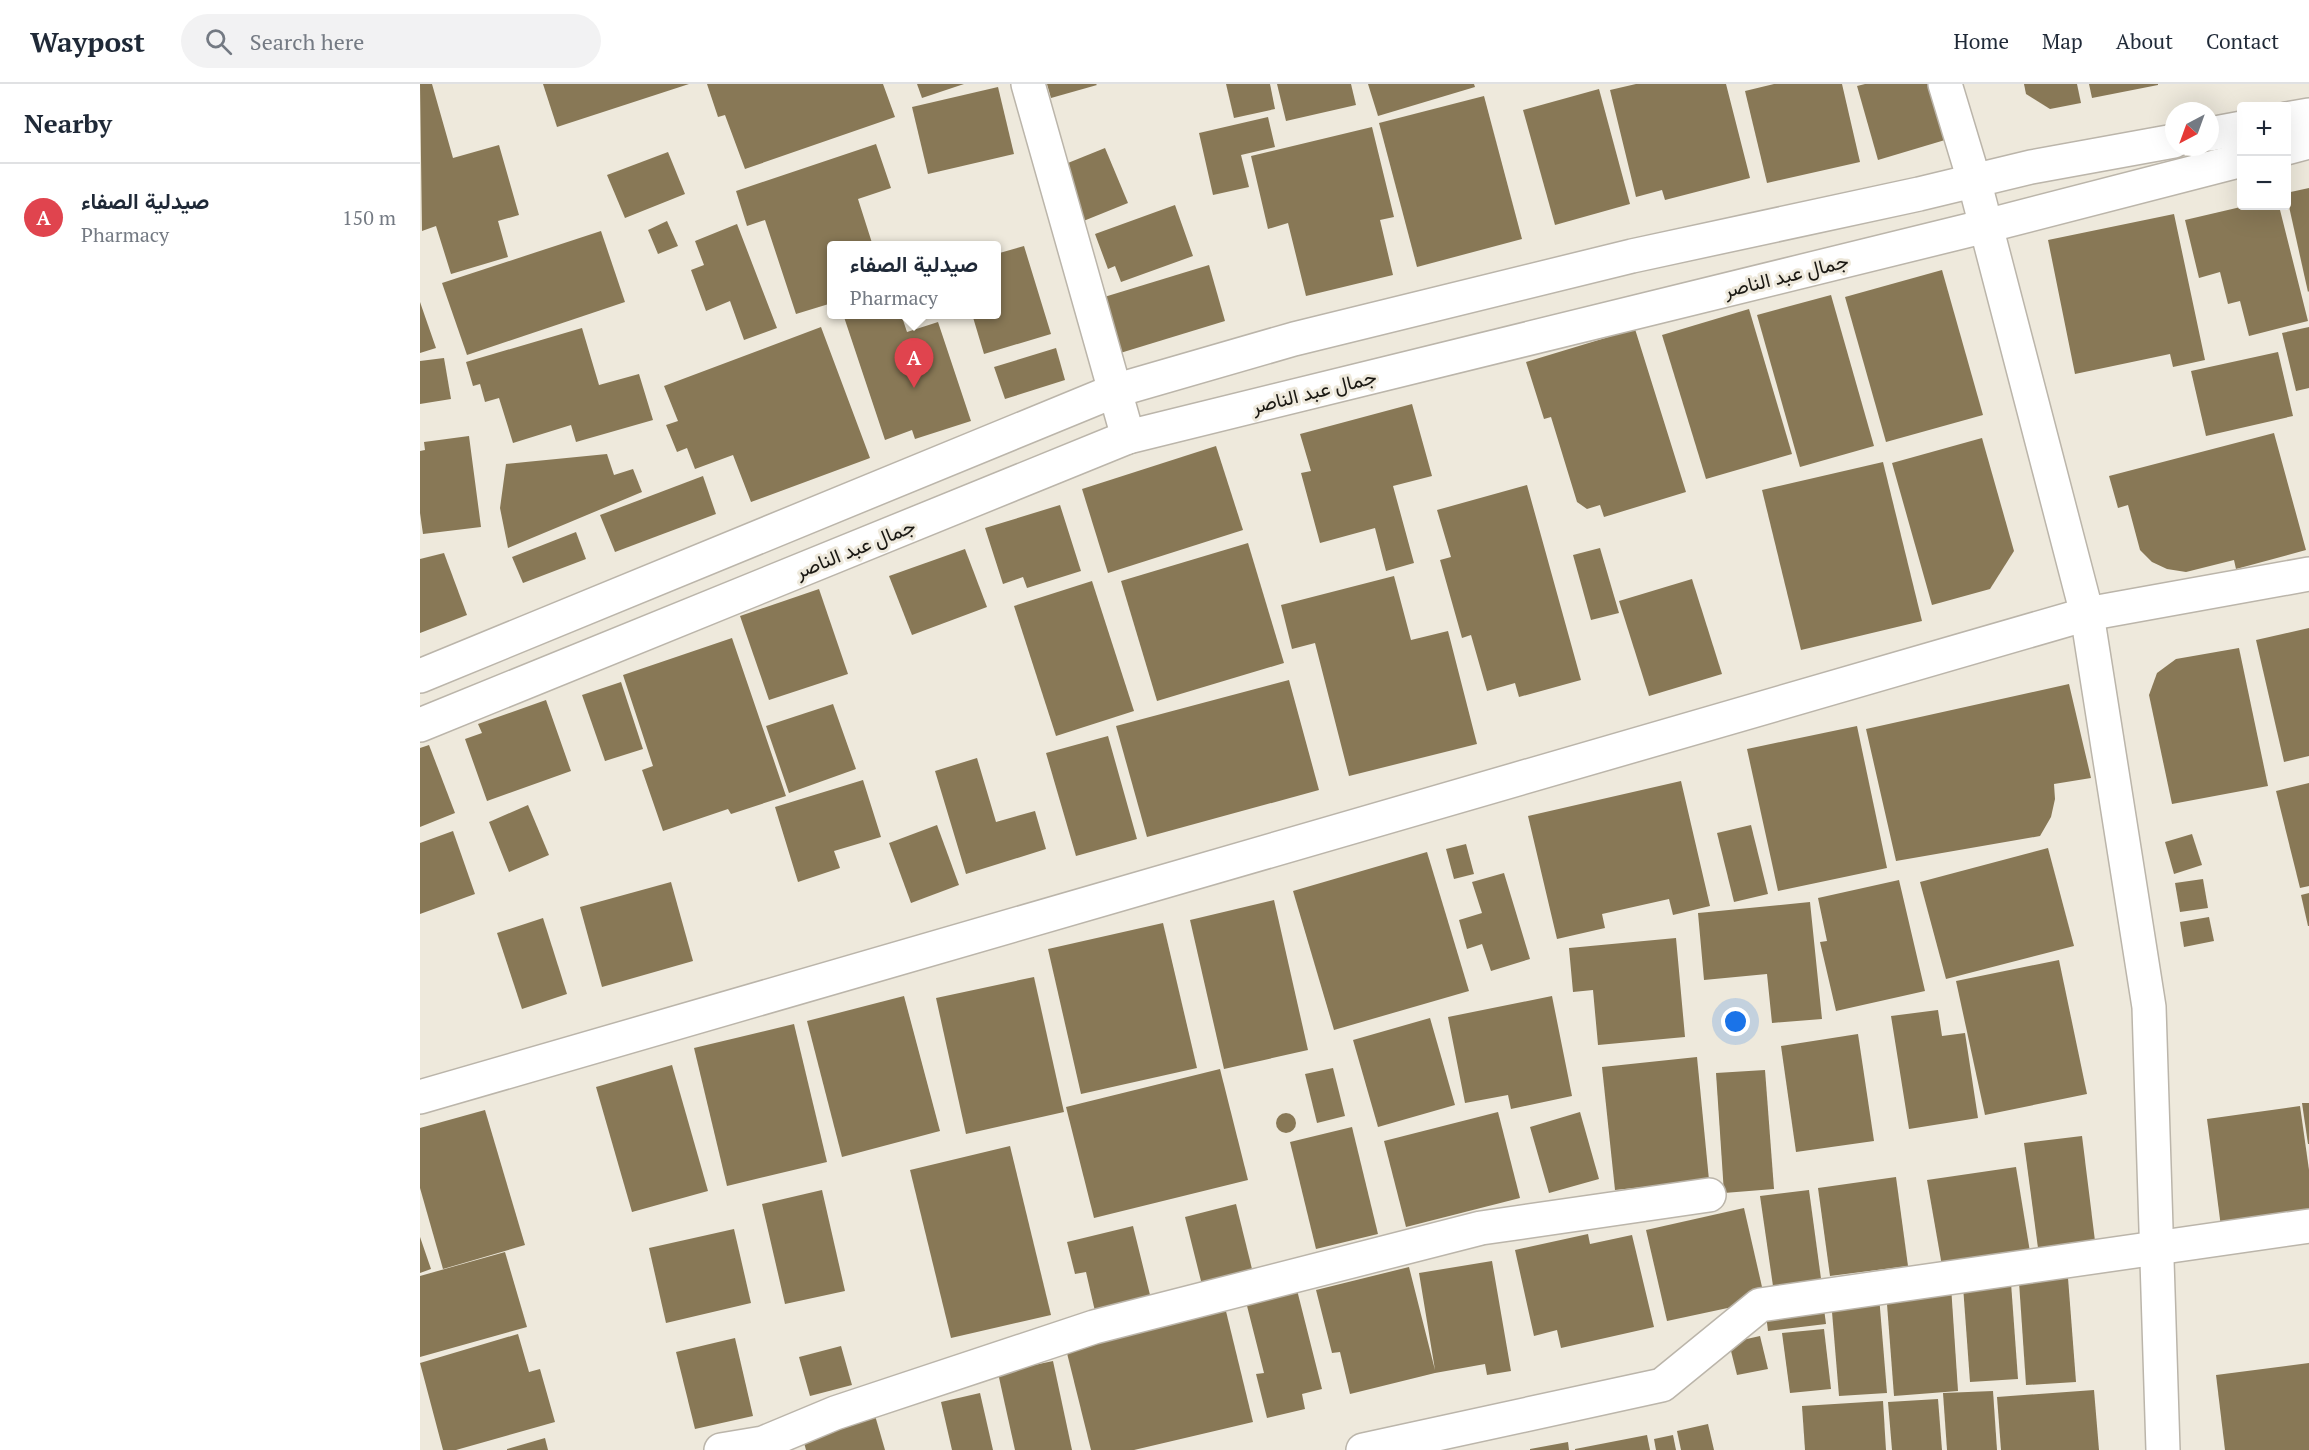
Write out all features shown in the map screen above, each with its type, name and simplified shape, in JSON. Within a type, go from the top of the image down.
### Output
[{"type":"street","points":[[1028,84],[1128,437]]},
{"type":"street","points":[[1945,84],[1974,180],[2087,614],[2149,1007],[2163,1450]]},
{"type":"street","points":[[2291,119],[2309,115]]},
{"type":"street","points":[[2219,132],[2237,129]]},
{"type":"street","points":[[2291,147],[2309,142]]},
{"type":"street","points":[[420,676],[1114,391],[1327,331],[1632,256],[1974,180],[2165,143]]},
{"type":"street","name":"جمال عبد الناصر","points":[[420,724],[1128,437],[1986,226],[2237,161]]},
{"type":"street","points":[[420,1096],[2087,614],[2309,574]]},
{"type":"street","points":[[721,1450],[763,1443],[847,1409],[1117,1321],[1481,1228],[1709,1195]]},
{"type":"street","points":[[1363,1450],[1662,1385],[1760,1305],[2309,1226]]},
{"type":"building","points":[[420,84],[432,84],[453,158],[499,145],[519,215],[498,221],[508,257],[451,274],[436,226],[422,231]]},
{"type":"building","points":[[543,84],[689,84],[557,127]]},
{"type":"building","points":[[707,84],[883,84],[895,117],[745,169],[725,115],[718,117]]},
{"type":"building","points":[[917,84],[964,84],[922,98]]},
{"type":"building","points":[[1047,84],[1096,84],[1097,85],[1051,98]]},
{"type":"building","points":[[1226,84],[1270,84],[1275,109],[1234,118]]},
{"type":"building","points":[[1277,84],[1351,84],[1356,105],[1286,121]]},
{"type":"building","points":[[1368,84],[1474,84],[1475,87],[1378,116]]},
{"type":"building","points":[[1636,84],[1726,84],[1750,178],[1665,200],[1662,190],[1636,197],[1610,90]]},
{"type":"building","points":[[1774,84],[1842,84],[1860,162],[1767,183],[1745,91]]},
{"type":"building","points":[[1928,84],[1945,140],[1878,160],[1857,86]]},
{"type":"building","points":[[2024,84],[2077,84],[2081,103],[2050,109],[2026,94]]},
{"type":"building","points":[[2089,84],[2158,84],[2158,85],[2092,98]]},
{"type":"building","points":[[998,87],[1014,154],[928,174],[912,107]]},
{"type":"building","points":[[1599,89],[1630,204],[1555,225],[1523,110]]},
{"type":"building","points":[[1484,96],[1522,239],[1417,267],[1379,123]]},
{"type":"building","points":[[1268,117],[1275,147],[1241,155],[1249,187],[1213,195],[1199,133]]},
{"type":"building","points":[[1372,127],[1394,217],[1380,220],[1393,275],[1306,296],[1288,223],[1268,229],[1251,156]]},
{"type":"building","points":[[876,144],[891,188],[858,199],[871,241],[827,241],[827,305],[796,314],[765,220],[747,226],[736,191]]},
{"type":"building","points":[[1105,148],[1128,203],[1081,222],[1058,167]]},
{"type":"building","points":[[668,152],[685,194],[625,218],[607,175]]},
{"type":"building","points":[[2309,188],[2308,292],[2290,210],[2291,192]]},
{"type":"building","points":[[1175,205],[1193,256],[1121,282],[1115,266],[1108,269],[1095,234]]},
{"type":"building","points":[[2237,208],[2237,210],[2280,210],[2308,321],[2249,336],[2240,301],[2228,304],[2220,272],[2199,278],[2185,220]]},
{"type":"building","points":[[2174,214],[2205,360],[2173,367],[2170,354],[2075,374],[2048,240]]},
{"type":"building","points":[[667,221],[678,246],[658,254],[648,230]]},
{"type":"building","points":[[737,224],[777,328],[744,340],[730,301],[706,311],[691,270],[704,265],[695,241]]},
{"type":"building","points":[[601,231],[625,302],[467,355],[442,283]]},
{"type":"building","points":[[1024,246],[1051,334],[984,354],[974,319],[1001,319],[1001,253]]},
{"type":"building","points":[[1209,265],[1225,321],[1117,354],[1101,298]]},
{"type":"building","points":[[1942,270],[1983,415],[1886,442],[1845,297]]},
{"type":"building","points":[[1831,295],[1874,446],[1800,467],[1757,315]]},
{"type":"building","points":[[420,302],[436,348],[420,353]]},
{"type":"building","points":[[1749,309],[1792,454],[1706,479],[1662,335]]},
{"type":"building","points":[[845,319],[903,319],[907,332],[938,322],[971,421],[915,439],[912,430],[885,440]]},
{"type":"building","points":[[821,327],[870,458],[751,502],[733,455],[695,469],[687,448],[677,452],[666,425],[678,421],[664,386]]},
{"type":"building","points":[[2309,327],[2309,388],[2296,391],[2282,333]]},
{"type":"building","points":[[582,328],[599,385],[639,374],[653,420],[576,442],[571,425],[513,443],[499,398],[485,402],[480,384],[473,386],[466,362]]},
{"type":"building","points":[[1635,329],[1686,492],[1604,517],[1600,505],[1587,509],[1577,502],[1551,417],[1544,419],[1526,362]]},
{"type":"building","points":[[1056,348],[1065,380],[1005,399],[994,367]]},
{"type":"building","points":[[2278,352],[2293,416],[2206,436],[2191,371]]},
{"type":"building","points":[[444,358],[451,399],[420,404],[420,361]]},
{"type":"building","points":[[1412,404],[1432,476],[1393,486],[1414,563],[1386,571],[1375,528],[1320,543],[1301,473],[1311,471],[1300,434]]},
{"type":"building","points":[[2274,433],[2306,550],[2236,569],[2234,560],[2186,572],[2167,569],[2152,562],[2140,550],[2128,505],[2118,508],[2109,476]]},
{"type":"building","points":[[469,436],[481,527],[423,534],[420,513],[420,451],[425,450],[424,442]]},
{"type":"building","points":[[1982,438],[2014,551],[1990,589],[1932,605],[1892,463]]},
{"type":"building","points":[[1216,446],[1243,530],[1108,573],[1082,489]]},
{"type":"building","points":[[607,454],[614,475],[633,469],[642,492],[508,548],[500,508],[506,464]]},
{"type":"building","points":[[1883,462],[1922,621],[1801,650],[1762,490]]},
{"type":"building","points":[[703,476],[716,514],[615,552],[600,515]]},
{"type":"building","points":[[1527,485],[1581,680],[1519,697],[1515,683],[1487,691],[1471,635],[1462,638],[1440,560],[1451,557],[1437,510]]},
{"type":"building","points":[[1060,505],[1081,571],[1027,588],[1023,577],[1003,584],[985,528]]},
{"type":"building","points":[[576,532],[586,559],[523,583],[512,557]]},
{"type":"building","points":[[1248,543],[1284,663],[1157,701],[1121,581]]},
{"type":"building","points":[[1600,548],[1619,613],[1591,620],[1573,555]]},
{"type":"building","points":[[965,549],[987,607],[912,635],[889,576]]},
{"type":"building","points":[[444,553],[467,615],[420,633],[420,559]]},
{"type":"building","points":[[1394,576],[1411,640],[1448,631],[1477,744],[1349,776],[1315,643],[1292,649],[1281,605]]},
{"type":"building","points":[[1692,579],[1722,674],[1649,696],[1619,601]]},
{"type":"building","points":[[1092,581],[1134,711],[1056,736],[1014,606]]},
{"type":"building","points":[[819,589],[848,674],[769,700],[740,616]]},
{"type":"building","points":[[2309,628],[2309,756],[2284,762],[2256,640]]},
{"type":"building","points":[[732,638],[786,796],[731,814],[728,809],[663,831],[642,770],[653,766],[623,675]]},
{"type":"building","points":[[2239,648],[2268,786],[2172,804],[2149,695],[2157,673],[2176,659]]},
{"type":"building","points":[[1289,680],[1319,790],[1147,837],[1116,726]]},
{"type":"building","points":[[621,682],[643,749],[605,761],[582,695]]},
{"type":"building","points":[[2069,684],[2091,778],[2054,784],[2055,799],[2051,817],[2040,836],[1896,861],[1866,729]]},
{"type":"building","points":[[546,700],[571,771],[487,801],[465,739],[482,733],[478,724]]},
{"type":"building","points":[[833,704],[856,769],[789,793],[766,726]]},
{"type":"building","points":[[1857,726],[1887,868],[1778,891],[1747,749]]},
{"type":"building","points":[[1108,736],[1137,839],[1076,856],[1046,753]]},
{"type":"building","points":[[429,745],[455,813],[420,827],[420,748]]},
{"type":"building","points":[[977,758],[996,822],[1035,811],[1046,849],[966,874],[935,771]]},
{"type":"building","points":[[863,780],[881,837],[834,851],[840,868],[798,882],[775,807]]},
{"type":"building","points":[[1681,781],[1710,906],[1673,915],[1669,899],[1602,914],[1605,928],[1557,939],[1528,816]]},
{"type":"building","points":[[2309,783],[2309,886],[2300,888],[2276,791]]},
{"type":"building","points":[[528,805],[549,855],[509,872],[489,822]]},
{"type":"building","points":[[937,825],[959,885],[911,903],[889,843]]},
{"type":"building","points":[[1751,825],[1768,894],[1734,902],[1717,833]]},
{"type":"building","points":[[453,831],[475,894],[420,914],[420,843]]},
{"type":"building","points":[[2192,834],[2202,865],[2174,874],[2165,842]]},
{"type":"building","points":[[1466,844],[1474,874],[1454,879],[1446,849]]},
{"type":"building","points":[[2048,848],[2074,946],[1946,979],[1920,882]]},
{"type":"building","points":[[1427,852],[1469,991],[1334,1030],[1293,891]]},
{"type":"building","points":[[1504,873],[1530,959],[1491,971],[1482,944],[1467,949],[1459,920],[1482,913],[1472,882]]},
{"type":"building","points":[[2203,879],[2208,908],[2180,912],[2175,883]]},
{"type":"building","points":[[1899,880],[1925,991],[1836,1011],[1820,942],[1827,941],[1818,898]]},
{"type":"building","points":[[671,882],[693,961],[602,987],[580,907]]},
{"type":"building","points":[[2309,893],[2309,926],[2308,926],[2301,895]]},
{"type":"building","points":[[1274,900],[1308,1050],[1224,1069],[1190,920]]},
{"type":"building","points":[[1810,902],[1822,1019],[1772,1023],[1767,974],[1704,980],[1698,913]]},
{"type":"building","points":[[2209,917],[2214,941],[2184,947],[2180,922]]},
{"type":"building","points":[[543,918],[567,994],[522,1009],[497,933]]},
{"type":"building","points":[[1163,923],[1197,1068],[1081,1094],[1048,949]]},
{"type":"building","points":[[1676,938],[1685,1037],[1598,1045],[1593,990],[1573,992],[1569,948]]},
{"type":"building","points":[[2059,960],[2087,1094],[1985,1115],[1956,981]]},
{"type":"building","points":[[1034,977],[1064,1112],[966,1134],[936,998]]},
{"type":"building","points":[[904,996],[940,1131],[842,1157],[807,1021]]},
{"type":"building","points":[[1552,996],[1572,1096],[1511,1109],[1508,1095],[1465,1103],[1448,1017]]},
{"type":"building","points":[[1938,1010],[1942,1036],[1965,1033],[1978,1118],[1909,1129],[1891,1016]]},
{"type":"building","points":[[1430,1018],[1455,1105],[1378,1127],[1353,1040]]},
{"type":"building","points":[[794,1024],[827,1162],[727,1186],[694,1048]]},
{"type":"building","points":[[1858,1034],[1874,1141],[1796,1152],[1781,1046]]},
{"type":"building","points":[[1697,1057],[1709,1180],[1615,1190],[1602,1067]]},
{"type":"building","points":[[672,1065],[708,1191],[632,1212],[596,1087]]},
{"type":"building","points":[[1333,1068],[1345,1116],[1317,1123],[1305,1074]]},
{"type":"building","points":[[1220,1069],[1248,1180],[1094,1218],[1066,1107]]},
{"type":"building","points":[[1765,1070],[1774,1189],[1724,1193],[1716,1073]]},
{"type":"building","points":[[2302,1103],[2309,1103],[2309,1144],[2308,1144]]},
{"type":"building","points":[[2300,1106],[2309,1170],[2309,1215],[2221,1227],[2207,1119]]},
{"type":"building","points":[[485,1110],[525,1245],[443,1269],[420,1188],[420,1128]]},
{"type":"building","points":[[1498,1112],[1520,1198],[1406,1227],[1384,1141]]},
{"type":"building","points":[[1580,1112],[1599,1179],[1549,1193],[1530,1127]]},
{"type":"building","points":[[1286,1113],[1293,1116],[1296,1123],[1293,1130],[1286,1133],[1279,1130],[1276,1123],[1279,1116]]},
{"type":"building","points":[[1352,1127],[1378,1234],[1316,1249],[1290,1142]]},
{"type":"building","points":[[2082,1136],[2095,1241],[2038,1248],[2024,1143]]},
{"type":"building","points":[[1010,1146],[1051,1315],[951,1338],[910,1170]]},
{"type":"building","points":[[2016,1167],[2030,1252],[1942,1266],[1927,1180]]},
{"type":"building","points":[[1896,1177],[1908,1266],[1830,1276],[1818,1188]]},
{"type":"building","points":[[822,1190],[845,1291],[785,1304],[762,1204]]},
{"type":"building","points":[[1809,1190],[1822,1286],[1774,1293],[1760,1196]]},
{"type":"building","points":[[1236,1204],[1253,1273],[1202,1285],[1185,1217]]},
{"type":"building","points":[[1744,1208],[1765,1300],[1667,1321],[1646,1230]]},
{"type":"building","points":[[1133,1226],[1153,1307],[1097,1320],[1086,1272],[1075,1274],[1067,1242]]},
{"type":"building","points":[[734,1229],[751,1303],[666,1323],[649,1248]]},
{"type":"building","points":[[1588,1234],[1590,1244],[1632,1235],[1654,1327],[1561,1348],[1557,1330],[1534,1336],[1515,1250]]},
{"type":"building","points":[[420,1237],[431,1269],[420,1273]]},
{"type":"building","points":[[505,1252],[527,1327],[420,1357],[420,1276]]},
{"type":"building","points":[[1492,1261],[1511,1371],[1487,1375],[1485,1364],[1435,1373],[1350,1394],[1340,1352],[1332,1353],[1316,1290],[1409,1267],[1435,1370],[1419,1273]]},
{"type":"building","points":[[2068,1278],[2076,1382],[2026,1385],[2019,1282]]},
{"type":"building","points":[[2011,1283],[2018,1379],[1970,1382],[1963,1286]]},
{"type":"building","points":[[1296,1286],[1322,1389],[1302,1394],[1305,1409],[1267,1418],[1256,1374],[1264,1373],[1245,1298]]},
{"type":"building","points":[[1951,1286],[1958,1391],[1894,1396],[1886,1291]]},
{"type":"building","points":[[1879,1296],[1887,1393],[1839,1396],[1831,1300]]},
{"type":"building","points":[[1823,1301],[1826,1324],[1768,1331],[1765,1307]]},
{"type":"building","points":[[1224,1303],[1253,1422],[1134,1450],[1091,1450],[1064,1341]]},
{"type":"building","points":[[1824,1329],[1831,1389],[1790,1393],[1782,1333]]},
{"type":"building","points":[[518,1334],[529,1372],[540,1369],[555,1422],[456,1450],[443,1450],[420,1363]]},
{"type":"building","points":[[1760,1336],[1768,1369],[1737,1375],[1729,1343]]},
{"type":"building","points":[[735,1338],[753,1416],[695,1429],[676,1352]]},
{"type":"building","points":[[841,1346],[852,1385],[810,1396],[799,1357]]},
{"type":"building","points":[[1053,1361],[1072,1450],[1015,1450],[998,1373]]},
{"type":"building","points":[[2309,1363],[2309,1450],[2225,1450],[2216,1375]]},
{"type":"building","points":[[2094,1390],[2099,1450],[2001,1450],[1997,1397]]},
{"type":"building","points":[[1993,1391],[1997,1450],[1947,1450],[1943,1393]]},
{"type":"building","points":[[980,1393],[993,1450],[952,1450],[941,1402]]},
{"type":"building","points":[[1938,1399],[1942,1450],[1892,1450],[1888,1402]]},
{"type":"building","points":[[1883,1401],[1886,1450],[1805,1450],[1802,1406]]},
{"type":"building","points":[[874,1412],[885,1450],[806,1450],[801,1432]]},
{"type":"building","points":[[1708,1424],[1714,1450],[1681,1450],[1677,1431]]},
{"type":"building","points":[[1647,1435],[1650,1450],[1575,1450],[1575,1449]]},
{"type":"building","points":[[1673,1435],[1676,1450],[1656,1450],[1654,1439]]},
{"type":"building","points":[[545,1438],[548,1450],[507,1450],[507,1449]]},
{"type":"building","points":[[1568,1442],[1569,1450],[1530,1450],[1530,1449]]},
{"type":"place","name":"صيدلية الصفاء","points":[[914,388]]}]
